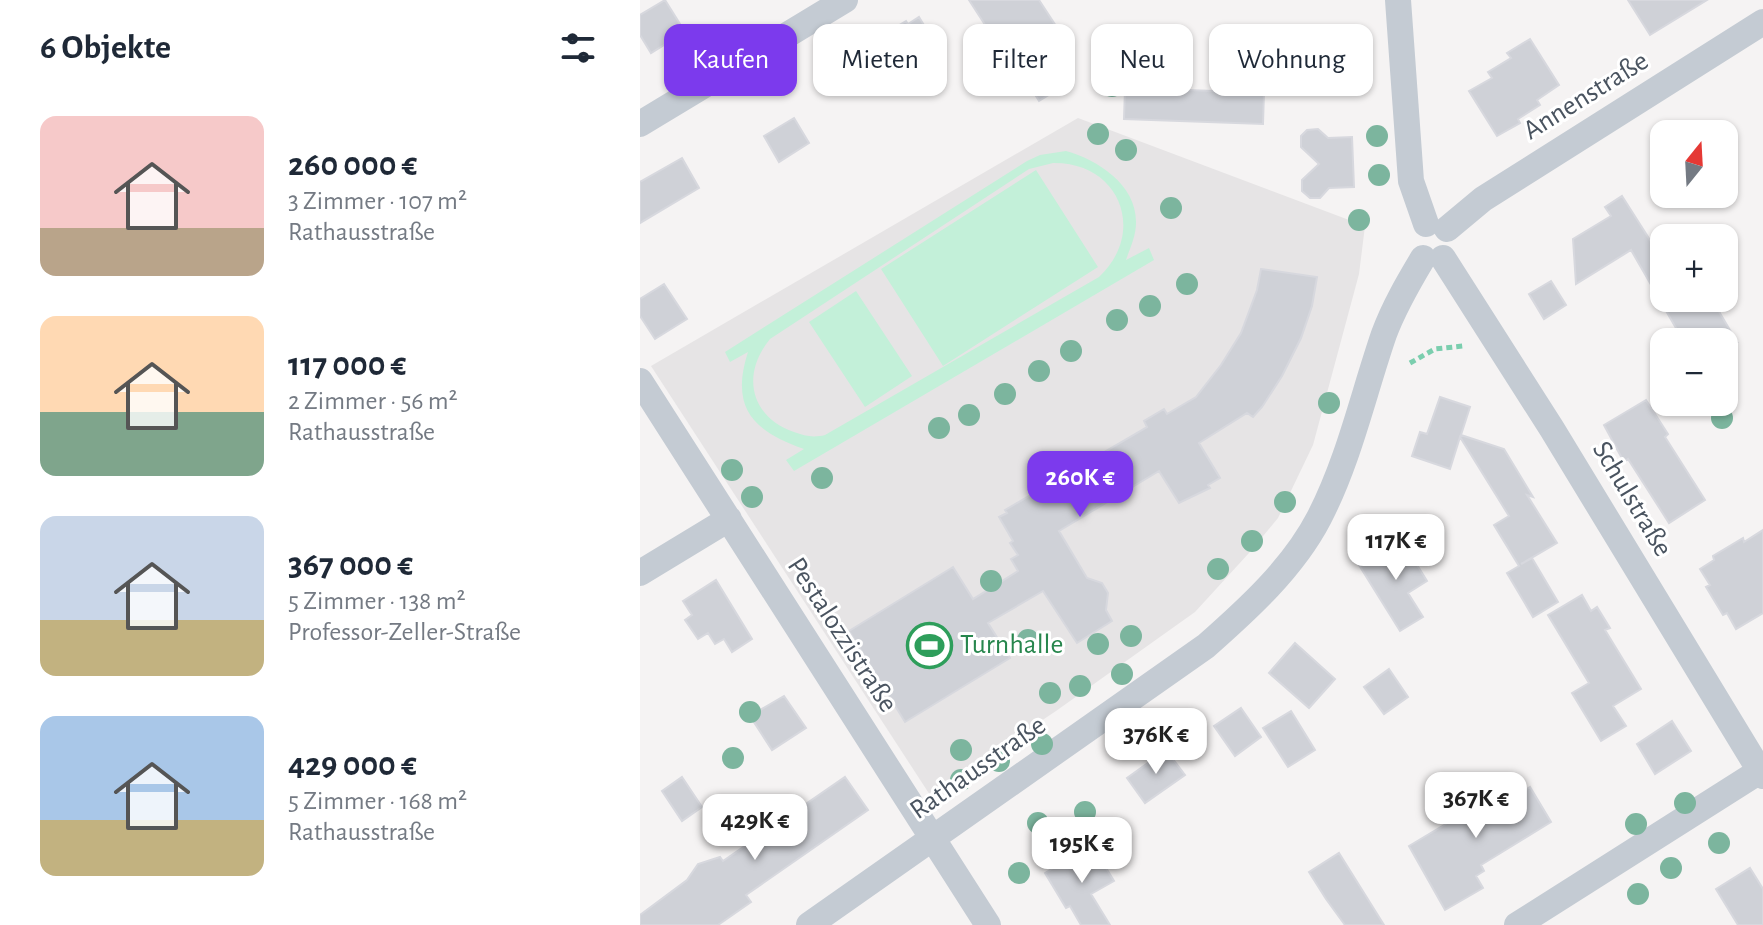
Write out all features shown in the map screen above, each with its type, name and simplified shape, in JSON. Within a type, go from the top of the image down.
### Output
[{"type":"street","points":[[640,124],[845,0]]},
{"type":"street","name":"Rathausstraße","points":[[809,925],[1206,646],[1238,618],[1277,576],[1318,520],[1347,448],[1400,296],[1433,258],[1415,249],[1414,237],[1436,227],[1411,181],[1398,0]]},
{"type":"street","name":"Annenstraße","points":[[1436,227],[1763,22]]},
{"type":"street","name":"Schulstraße","points":[[1433,258],[1552,429],[1762,772]]},
{"type":"street","name":"Pestalozzistraße","points":[[640,381],[988,925]]},
{"type":"street","points":[[640,573],[729,519]]},
{"type":"street","points":[[1517,925],[1762,772]]},
{"type":"path","points":[[1410,363],[1435,349],[1463,346]]},
{"type":"shaded area","points":[[1078,118],[1365,226],[1359,274],[1313,445],[1278,518],[1195,612],[1056,711],[930,795],[651,366]]},
{"type":"green space","points":[[1066,151],[1091,161],[1113,176],[1123,186],[1135,209],[1135,233],[1126,260],[1149,248],[1154,260],[794,471],[786,460],[804,449],[759,425],[744,403],[743,372],[748,352],[730,362],[725,352],[1040,155]],"holes":[[[1053,163],[1076,166],[1095,174],[1110,187],[1119,203],[1123,221],[1121,240],[1114,259],[1099,277],[825,435],[798,433],[779,425],[759,405],[753,380],[755,366],[770,339],[1029,169]]]},
{"type":"green space","points":[[1036,170],[1098,267],[943,366],[881,269]]},
{"type":"green space","points":[[856,291],[912,376],[865,407],[809,322]]},
{"type":"building","points":[[665,0],[680,24],[664,24],[664,45],[651,53],[640,35],[640,15]]},
{"type":"building","points":[[969,0],[1039,0],[1055,24],[985,24]]},
{"type":"building","points":[[1628,0],[1707,0],[1650,35]]},
{"type":"building","points":[[919,17],[923,24],[908,24]]},
{"type":"building","points":[[1530,39],[1559,85],[1537,100],[1540,105],[1518,119],[1520,123],[1497,136],[1469,91],[1492,78],[1488,72],[1511,58],[1507,53]]},
{"type":"building","points":[[1193,90],[1209,91],[1209,96],[1264,96],[1263,124],[1124,119],[1125,96],[1193,96]]},
{"type":"building","points":[[794,118],[809,143],[779,162],[764,136]]},
{"type":"building","points":[[1318,129],[1328,138],[1352,137],[1354,187],[1329,188],[1320,198],[1310,198],[1302,191],[1302,180],[1319,164],[1301,147],[1301,136],[1307,130]]},
{"type":"building","points":[[682,158],[699,188],[640,223],[640,182]]},
{"type":"building","points":[[1622,196],[1650,240],[1650,283],[1631,250],[1576,284],[1573,239],[1611,216],[1605,207]]},
{"type":"building","points":[[1261,269],[1317,277],[1312,306],[1301,338],[1262,407],[1253,417],[1247,413],[1199,443],[1220,478],[1208,485],[1210,488],[1179,503],[1159,471],[1059,531],[1087,578],[1102,583],[1108,593],[1106,610],[1112,621],[1077,643],[1043,591],[988,623],[1010,658],[905,722],[849,631],[953,567],[973,599],[1018,571],[1011,559],[1018,555],[999,517],[1007,513],[1005,510],[1147,427],[1144,421],[1164,409],[1167,414],[1196,397],[1241,333],[1257,290]]},
{"type":"building","points":[[1551,281],[1566,305],[1544,319],[1529,294]]},
{"type":"building","points":[[664,284],[687,319],[655,339],[640,316],[640,299]]},
{"type":"building","points":[[1667,312],[1719,312],[1729,328],[1676,328]]},
{"type":"building","points":[[1440,397],[1470,407],[1461,435],[1504,449],[1533,497],[1527,495],[1557,543],[1521,564],[1532,558],[1558,602],[1533,617],[1507,573],[1519,566],[1494,525],[1509,516],[1460,437],[1450,469],[1412,456],[1420,432],[1427,434]]},
{"type":"building","points":[[1646,400],[1650,416],[1656,416],[1668,434],[1665,437],[1705,500],[1669,523],[1628,459],[1624,462],[1604,425]]},
{"type":"building","points":[[1763,530],[1763,613],[1736,629],[1727,613],[1723,615],[1706,587],[1710,585],[1700,569],[1714,560],[1713,556]]},
{"type":"building","points":[[1401,539],[1427,581],[1408,593],[1423,617],[1400,631],[1359,565]]},
{"type":"building","points":[[716,580],[752,639],[732,652],[724,639],[715,644],[708,633],[698,639],[685,620],[692,615],[683,601]]},
{"type":"building","points":[[1582,595],[1591,611],[1597,607],[1610,628],[1605,630],[1641,689],[1613,706],[1626,726],[1601,741],[1572,693],[1589,683],[1548,615]]},
{"type":"building","points":[[1295,643],[1335,679],[1309,708],[1269,673]]},
{"type":"building","points":[[1389,669],[1408,697],[1384,714],[1364,687]]},
{"type":"building","points":[[784,696],[806,728],[772,750],[750,716]]},
{"type":"building","points":[[1241,708],[1261,737],[1235,756],[1214,726]]},
{"type":"building","points":[[1291,711],[1315,750],[1288,767],[1263,728]]},
{"type":"building","points":[[1672,721],[1691,751],[1655,774],[1637,744]]},
{"type":"building","points":[[1166,750],[1185,775],[1145,803],[1127,778]]},
{"type":"building","points":[[682,777],[702,807],[682,821],[662,791]]},
{"type":"building","points":[[845,777],[868,810],[746,895],[751,902],[718,925],[640,925],[640,915],[687,880],[698,864],[720,857],[723,861]]},
{"type":"building","points":[[1501,779],[1513,798],[1530,787],[1551,822],[1481,865],[1484,871],[1476,876],[1483,888],[1445,910],[1409,846],[1454,819],[1449,812]]},
{"type":"building","points":[[1092,845],[1114,881],[1091,894],[1110,925],[1081,925],[1070,906],[1066,908],[1045,873]]},
{"type":"building","points":[[1339,853],[1384,925],[1345,925],[1309,872]]},
{"type":"building","points":[[1750,868],[1763,889],[1763,925],[1738,925],[1716,889]]},
{"type":"place","name":"Turnhalle","points":[[929,645]]}]
